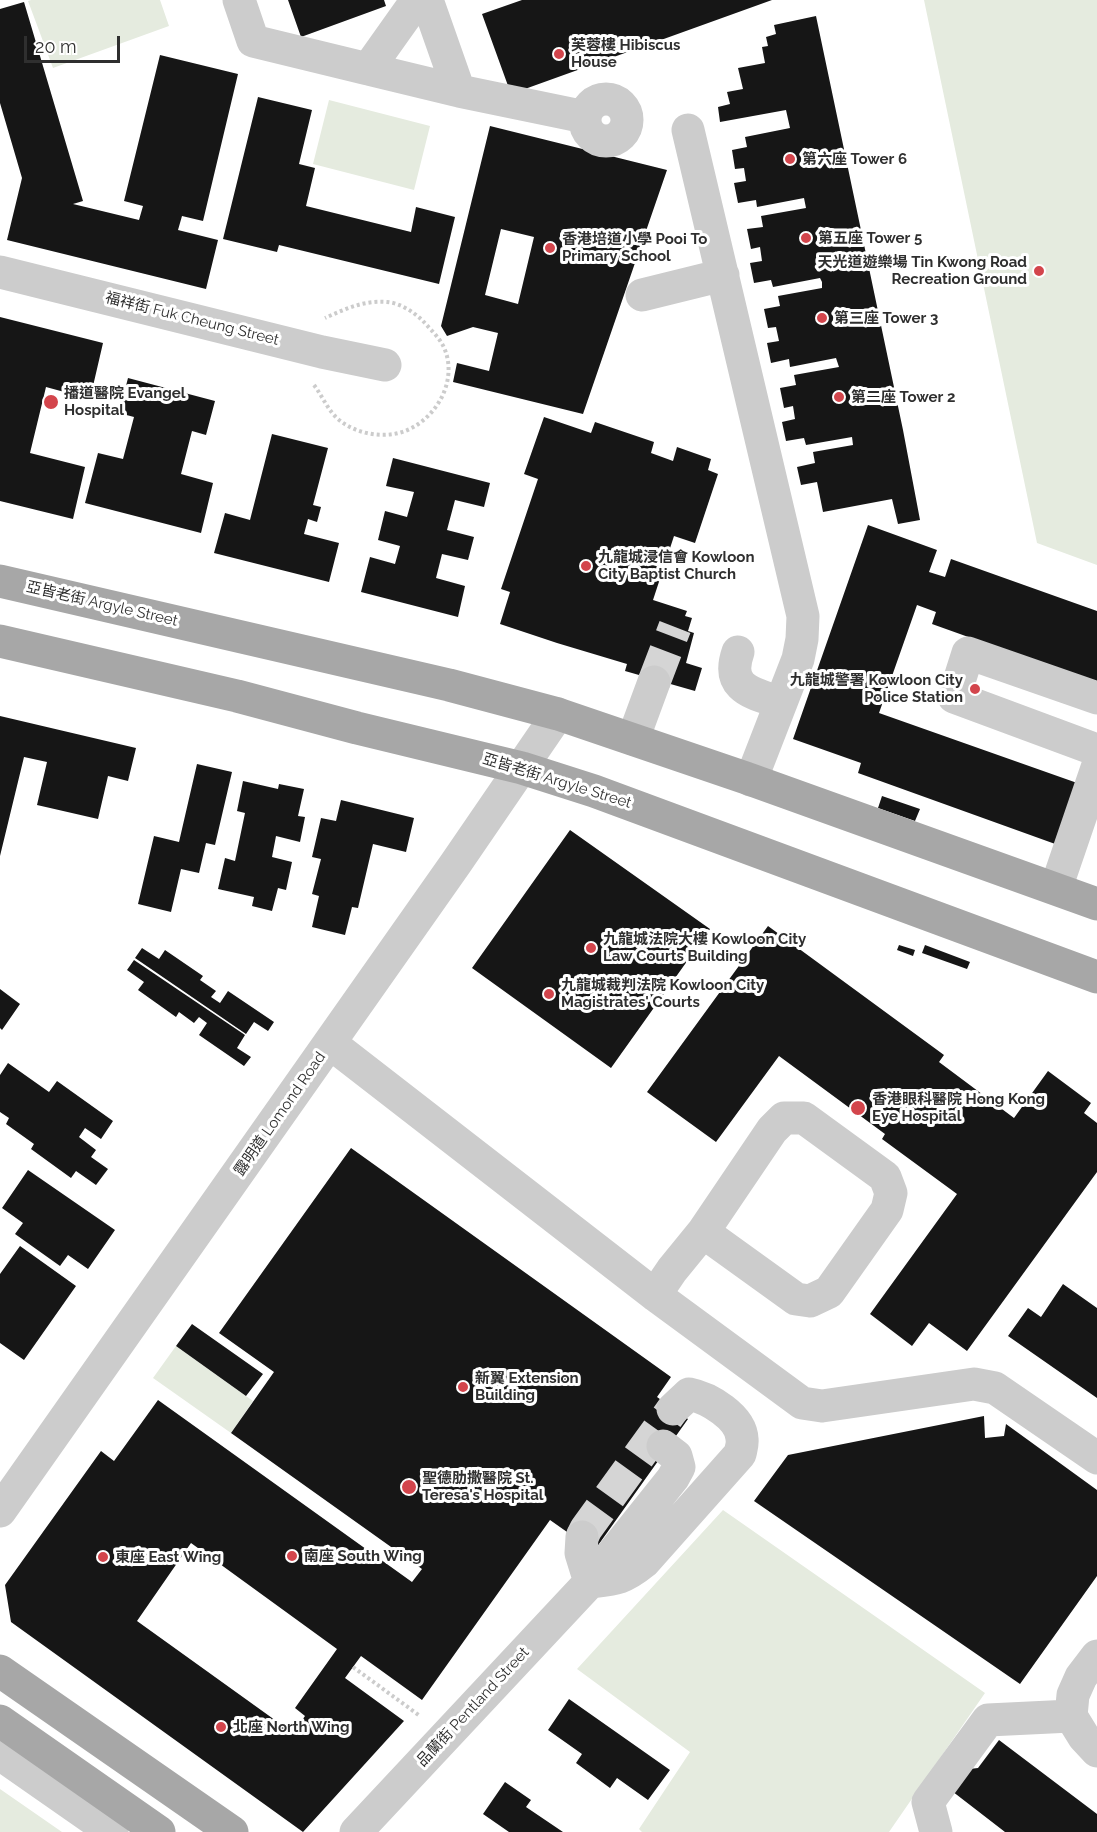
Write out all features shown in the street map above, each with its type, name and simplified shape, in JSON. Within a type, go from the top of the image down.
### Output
[{"type":"main road","name":"亞皆老街 Argyle Street","points":[[0,581],[448,685],[558,714],[752,780],[1097,904]]},
{"type":"main road","name":"亞皆老街 Argyle Street","points":[[0,641],[237,696],[522,768],[604,794],[1097,977]]},
{"type":"main road","points":[[0,1671],[232,1832]]},
{"type":"main road","points":[[0,1721],[159,1832]]},
{"type":"street","points":[[238,0],[253,40],[459,91],[585,117]]},
{"type":"street","points":[[368,69],[417,0]]},
{"type":"street","points":[[427,0],[459,91]]},
{"type":"street","points":[[688,130],[803,616],[798,659],[752,780]]},
{"type":"street","name":"福祥街 Fuk Cheung Street","points":[[0,272],[322,352],[385,365]]},
{"type":"street","points":[[642,295],[723,275]]},
{"type":"street","points":[[738,652],[734,663],[734,673],[739,684],[747,691],[781,703]]},
{"type":"street","points":[[1097,698],[968,653],[954,697],[1097,750]]},
{"type":"street","points":[[633,739],[654,682]]},
{"type":"street","name":"露明道 Lomond Road","points":[[0,1511],[330,1043],[558,714]]},
{"type":"street","points":[[1056,888],[1097,768]]},
{"type":"street","points":[[330,1043],[655,1295],[802,1403],[822,1406],[974,1384],[995,1388],[1097,1458]]},
{"type":"street","points":[[655,1295],[703,1232],[772,1130],[784,1118],[804,1118],[885,1178],[891,1193],[887,1210],[829,1292],[810,1301],[796,1299],[703,1232]]},
{"type":"street","points":[[582,1537],[581,1553],[590,1582],[612,1580],[628,1575],[644,1562],[740,1454],[742,1438],[735,1419],[713,1404],[701,1396],[689,1395],[673,1409]]},
{"type":"street","name":"品蘭街 Pentland Street","points":[[356,1832],[590,1582],[673,1478],[679,1467],[676,1456],[663,1446]]},
{"type":"street","points":[[1097,1656],[1081,1677],[1072,1695],[1071,1716],[1084,1737],[1097,1751]]},
{"type":"street","points":[[936,1832],[928,1802],[988,1720],[1071,1716]]},
{"type":"street","points":[[0,1754],[112,1832]]},
{"type":"path","points":[[353,1667],[420,1716]]},
{"type":"shaded area","points":[[160,0],[169,26],[53,68],[28,1]]},
{"type":"shaded area","name":"天光道遊樂場 Tin Kwong Road Recreation Ground","points":[[924,0],[1097,0],[1097,565],[1037,543]]},
{"type":"shaded area","points":[[329,100],[430,126],[414,190],[313,164]]},
{"type":"shaded area","points":[[176,1346],[253,1401],[231,1433],[153,1378]]},
{"type":"shaded area","points":[[723,1510],[985,1693],[889,1832],[642,1832],[639,1829],[690,1752],[577,1669]]},
{"type":"shaded area","points":[[0,1789],[62,1832],[0,1832]]},
{"type":"building","points":[[288,0],[384,0],[386,6],[301,37]]},
{"type":"building","name":"芙蓉樓 Hibiscus House","points":[[522,0],[772,0],[511,94],[482,14]]},
{"type":"building","points":[[24,2],[83,201],[73,204],[139,220],[143,206],[124,201],[160,55],[238,74],[203,221],[182,216],[178,230],[218,240],[206,289],[7,240],[22,178],[0,103],[0,9]]},
{"type":"building","points":[[816,16],[920,520],[898,524],[892,499],[823,512],[817,482],[801,485],[797,467],[815,463],[813,452],[853,445],[852,437],[806,445],[804,438],[786,441],[782,422],[795,419],[793,406],[784,408],[780,388],[796,385],[794,375],[839,367],[836,358],[790,367],[789,359],[771,363],[767,343],[779,341],[776,327],[768,328],[764,309],[780,306],[778,296],[822,288],[822,282],[820,278],[773,287],[771,280],[754,283],[750,263],[762,261],[760,247],[751,249],[747,229],[763,227],[761,216],[806,208],[804,198],[757,207],[756,200],[738,203],[734,183],[746,181],[744,168],[735,169],[732,150],[747,147],[745,137],[790,128],[786,110],[720,122],[718,107],[730,104],[727,92],[743,89],[738,68],[765,63],[762,47],[768,46],[766,37],[776,34],[774,25]]},
{"type":"building","points":[[258,97],[312,110],[299,164],[315,168],[306,206],[411,232],[416,207],[455,217],[439,284],[279,245],[277,252],[223,239]]},
{"type":"building","name":"香港培道小學 Pooi To Primary School","points":[[490,126],[667,170],[583,414],[453,382],[457,363],[489,371],[498,333],[473,327],[447,336],[441,326]],"holes":[[[501,229],[534,237],[518,304],[485,295]]]},
{"type":"building","name":"播道醫院 Evangel Hospital","points":[[0,317],[103,343],[90,399],[46,387],[30,453],[85,467],[73,519],[0,501]]},
{"type":"building","points":[[128,378],[215,401],[206,435],[192,431],[181,474],[213,483],[201,533],[85,503],[98,453],[123,459],[134,417],[119,413]]},
{"type":"building","name":"九龍城浸信會 Kowloon City Baptist Church","points":[[544,417],[591,433],[595,422],[654,442],[651,453],[673,461],[677,447],[711,459],[708,470],[718,474],[695,543],[674,536],[653,600],[687,611],[685,616],[692,618],[688,631],[694,633],[686,663],[702,668],[695,691],[625,671],[627,664],[500,624],[510,592],[501,589],[538,479],[524,474]]},
{"type":"building","points":[[272,434],[328,448],[313,505],[321,507],[317,522],[308,519],[304,534],[339,543],[329,582],[214,553],[225,513],[250,520]]},
{"type":"building","points":[[393,458],[490,483],[484,507],[455,500],[447,530],[474,537],[468,560],[442,554],[436,578],[465,586],[458,617],[361,592],[370,557],[395,564],[400,546],[378,540],[385,511],[407,517],[414,492],[386,486]]},
{"type":"building","points":[[868,525],[937,550],[929,572],[945,577],[951,559],[1097,611],[1097,683],[932,624],[936,612],[917,605],[879,713],[1080,784],[1058,845],[858,773],[861,763],[793,739]]},
{"type":"building","points":[[0,716],[136,748],[128,781],[108,776],[98,819],[37,805],[47,762],[24,757],[0,856]]},
{"type":"building","points":[[197,764],[232,772],[215,845],[206,843],[199,873],[181,869],[171,912],[138,904],[154,836],[179,842]]},
{"type":"building","points":[[243,781],[278,789],[279,784],[304,789],[298,816],[305,817],[300,842],[276,836],[272,857],[292,862],[286,890],[278,888],[272,911],[252,906],[254,897],[218,889],[225,858],[235,861],[245,813],[237,811]]},
{"type":"building","points":[[882,796],[920,809],[915,821],[878,808]]},
{"type":"building","points":[[341,800],[414,818],[406,852],[373,844],[358,908],[352,907],[345,935],[312,927],[319,896],[312,894],[321,859],[312,857],[321,818],[336,821]]},
{"type":"building","name":"九龍城法院大樓 Kowloon City Law Courts Building","points":[[570,830],[710,929],[611,1068],[472,968]]},
{"type":"building","name":"香港眼科醫院 Hong Kong Eye Hospital","points":[[768,926],[944,1055],[939,1062],[1014,1118],[1048,1071],[1091,1103],[1084,1113],[1097,1123],[1097,1172],[967,1351],[929,1323],[912,1346],[870,1314],[957,1194],[882,1139],[885,1134],[779,1056],[716,1142],[647,1092]]},
{"type":"building","points":[[899,945],[915,950],[913,956],[897,950]]},
{"type":"building","points":[[925,945],[970,962],[967,969],[922,953]]},
{"type":"building","points":[[142,948],[159,959],[165,950],[203,976],[200,980],[216,991],[211,997],[220,1003],[228,991],[274,1022],[268,1031],[254,1022],[246,1034],[135,958]]},
{"type":"building","points":[[134,960],[245,1035],[237,1048],[251,1057],[244,1066],[199,1035],[207,1023],[199,1017],[194,1023],[179,1012],[176,1017],[138,990],[144,982],[127,970]]},
{"type":"building","points":[[0,989],[20,1004],[2,1030],[0,1028]]},
{"type":"building","points":[[8,1063],[49,1092],[57,1081],[113,1121],[101,1139],[85,1128],[79,1137],[96,1150],[91,1157],[108,1169],[96,1185],[76,1171],[71,1178],[31,1149],[34,1144],[6,1124],[9,1118],[0,1112],[0,1075]]},
{"type":"building","name":"聖德肋撒醫院 St. Teresa's Hospital","points":[[351,1148],[671,1377],[657,1397],[688,1419],[594,1551],[550,1520],[422,1700],[361,1656],[345,1678],[404,1721],[303,1832],[11,1622],[5,1585],[101,1451],[114,1461],[158,1400],[412,1582],[422,1569],[231,1433],[274,1372],[219,1333]],"holes":[[[191,1543],[337,1649],[295,1708],[305,1716],[293,1733],[137,1621]]]},
{"type":"building","points":[[28,1170],[115,1230],[88,1269],[68,1255],[60,1266],[15,1234],[23,1223],[2,1208]]},
{"type":"building","points":[[20,1246],[76,1286],[24,1360],[0,1343],[0,1274]]},
{"type":"building","points":[[1063,1284],[1097,1308],[1097,1398],[1008,1336],[1028,1308],[1041,1317]]},
{"type":"building","points":[[192,1324],[263,1374],[246,1396],[176,1346]]},
{"type":"building","points":[[984,1416],[985,1438],[1004,1436],[1006,1424],[1097,1490],[1097,1576],[1020,1684],[754,1501],[788,1455]]},
{"type":"building","points":[[569,1699],[670,1770],[648,1800],[617,1778],[610,1788],[576,1763],[582,1754],[548,1730]]},
{"type":"building","points":[[999,1740],[1097,1814],[1097,1832],[1005,1832],[948,1788],[961,1770],[978,1768]]},
{"type":"building","points":[[505,1782],[531,1800],[526,1807],[563,1832],[509,1832],[483,1814]]},
{"type":"tunnel","points":[[654,682],[675,627]]},
{"type":"tunnel","points":[[582,1537],[673,1409]]},
{"type":"place","name":"芙蓉樓 Hibiscus House","points":[[559,54]]},
{"type":"place","name":"第六座 Tower 6","points":[[790,159]]},
{"type":"place","name":"第五座 Tower 5","points":[[806,238]]},
{"type":"place","name":"香港培道小學 Pooi To Primary School","points":[[550,248]]},
{"type":"place","name":"天光道遊樂場 Tin Kwong Road Recreation Ground","points":[[1039,271]]},
{"type":"place","name":"第三座 Tower 3","points":[[822,318]]},
{"type":"place","name":"第二座 Tower 2","points":[[839,397]]},
{"type":"place","name":"播道醫院 Evangel Hospital","points":[[51,402]]},
{"type":"place","name":"九龍城浸信會 Kowloon City Baptist Church","points":[[586,566]]},
{"type":"place","name":"九龍城警署 Kowloon City Police Station","points":[[975,689]]},
{"type":"place","name":"九龍城法院大樓 Kowloon City Law Courts Building","points":[[591,948]]},
{"type":"place","name":"九龍城裁判法院 Kowloon City Magistrates' Courts","points":[[549,994]]},
{"type":"place","name":"香港眼科醫院 Hong Kong Eye Hospital","points":[[858,1108]]},
{"type":"place","name":"新翼 Extension Building","points":[[463,1387]]},
{"type":"place","name":"聖德肋撒醫院 St. Teresa's Hospital","points":[[409,1487]]},
{"type":"place","name":"南座 South Wing","points":[[292,1556]]},
{"type":"place","name":"東座 East Wing","points":[[103,1557]]},
{"type":"place","name":"北座 North Wing","points":[[221,1727]]}]
